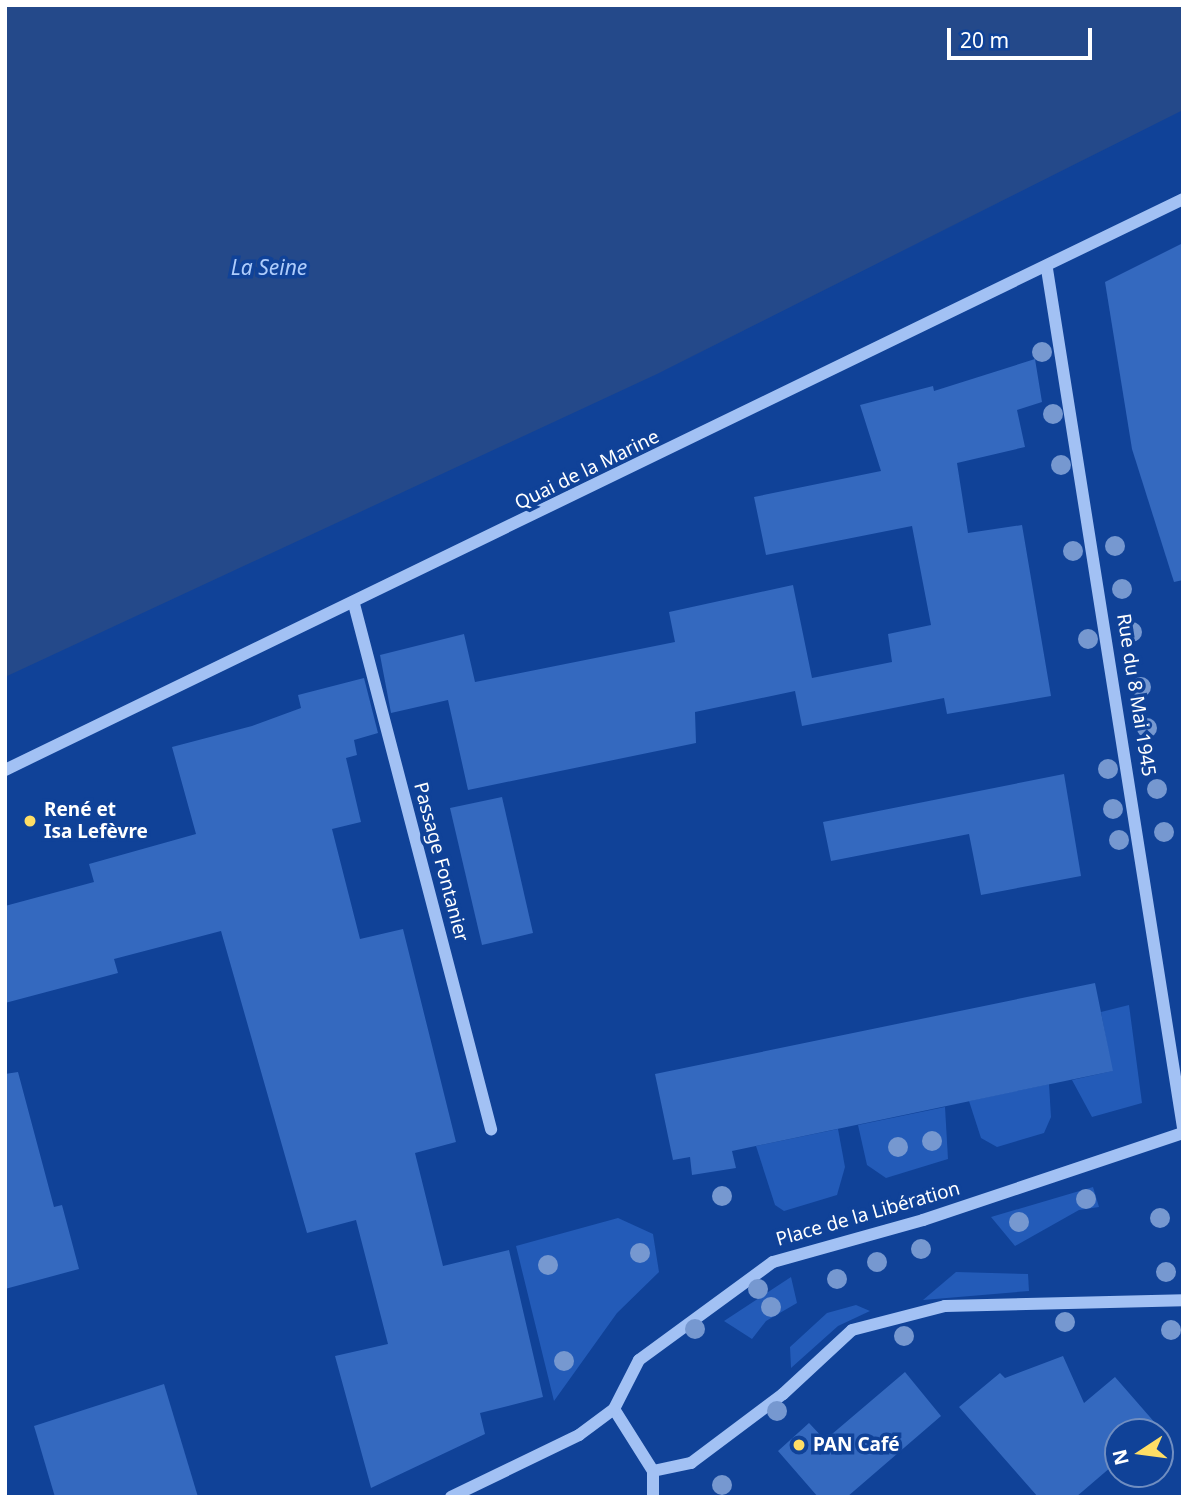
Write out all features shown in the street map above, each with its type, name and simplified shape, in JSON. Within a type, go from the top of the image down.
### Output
[{"type":"street","name":"Quai de la Marine","points":[[5,770],[1047,269],[1183,199]]},
{"type":"street","name":"Rue du 8 Mai 1945","points":[[1047,269],[1183,1130]]},
{"type":"street","name":"Passage Fontanier","points":[[354,604],[491,1129]]},
{"type":"street","name":"Place de la Libération","points":[[614,1409],[639,1360],[703,1307],[773,1262],[923,1220],[1183,1130]]},
{"type":"street","points":[[653,1471],[691,1462],[783,1394],[852,1330],[946,1306],[1183,1300]]},
{"type":"street","points":[[451,1497],[579,1435],[614,1409],[653,1471],[653,1497]]},
{"type":"shaded area","points":[[1129,1005],[1142,1103],[1092,1117],[1072,1080],[1112,1071],[1101,1012]]},
{"type":"shaded area","points":[[1049,1084],[1051,1117],[1044,1133],[997,1147],[981,1138],[969,1101]]},
{"type":"shaded area","points":[[945,1107],[948,1159],[886,1178],[867,1165],[858,1125]]},
{"type":"shaded area","points":[[838,1129],[845,1167],[837,1195],[784,1211],[775,1205],[756,1146]]},
{"type":"shaded area","points":[[1093,1187],[1099,1207],[1079,1210],[1015,1246],[991,1217]]},
{"type":"shaded area","points":[[618,1218],[653,1234],[659,1272],[617,1313],[554,1401],[516,1246]]},
{"type":"shaded area","points":[[956,1272],[1028,1274],[1029,1291],[923,1300]]},
{"type":"shaded area","points":[[791,1277],[797,1303],[766,1321],[752,1339],[724,1321]]},
{"type":"shaded area","points":[[856,1305],[870,1311],[838,1326],[791,1368],[790,1347],[827,1313]]},
{"type":"water","name":"La Seine","points":[[5,5],[1183,5],[1183,110],[657,374],[5,677]]},
{"type":"building","points":[[1183,243],[1183,580],[1174,582],[1132,449],[1105,282]]},
{"type":"building","points":[[1035,359],[1042,402],[1017,410],[1025,447],[957,463],[968,533],[1022,525],[1051,696],[947,714],[944,698],[802,726],[795,691],[695,712],[696,743],[468,790],[448,700],[391,713],[380,655],[464,634],[475,682],[675,642],[669,612],[793,585],[812,678],[892,662],[888,634],[931,625],[912,526],[766,555],[754,497],[881,471],[860,405],[933,386],[934,391]]},
{"type":"building","points":[[364,678],[378,733],[354,740],[357,755],[346,758],[361,822],[332,829],[360,939],[403,929],[456,1142],[415,1153],[443,1266],[509,1250],[543,1397],[480,1413],[485,1434],[371,1488],[335,1356],[388,1344],[356,1220],[307,1233],[221,931],[114,959],[118,973],[5,1003],[5,906],[94,882],[89,864],[196,834],[172,747],[252,726],[301,708],[298,695]]},
{"type":"building","points":[[1064,774],[1081,876],[981,895],[969,834],[831,861],[823,822]]},
{"type":"building","points":[[502,797],[533,933],[482,945],[450,808]]},
{"type":"building","points":[[1095,983],[1113,1071],[732,1151],[736,1168],[692,1175],[690,1157],[673,1160],[655,1074]]},
{"type":"building","points":[[18,1072],[54,1207],[62,1205],[79,1269],[5,1289],[5,1074]]},
{"type":"building","points":[[1063,1356],[1084,1403],[1115,1377],[1151,1418],[1104,1418],[1104,1473],[1076,1497],[1038,1497],[959,1407],[1000,1373],[1005,1378]]},
{"type":"building","points":[[905,1372],[941,1416],[847,1497],[818,1497],[778,1451],[809,1423],[825,1440]]},
{"type":"building","points":[[164,1384],[198,1497],[55,1497],[34,1426]]},
{"type":"place","name":"René et Isa Lefèvre","points":[[30,821]]},
{"type":"place","name":"PAN Café","points":[[799,1445]]}]
